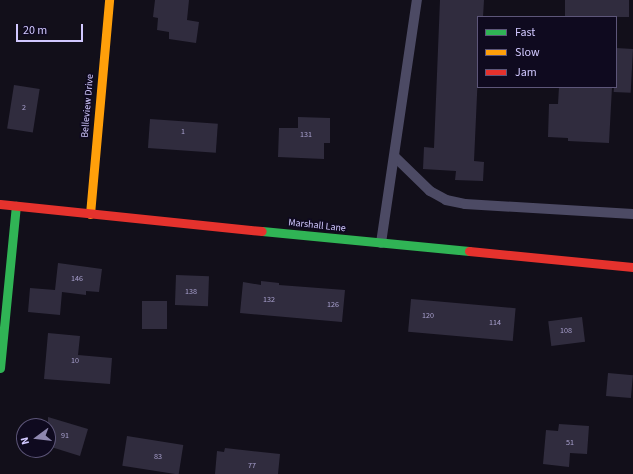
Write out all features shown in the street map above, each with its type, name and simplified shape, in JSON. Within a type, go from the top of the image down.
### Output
[{"type":"street","name":"Belleview Drive","points":[[90,214],[109,0]]},
{"type":"street","name":"Marshall Lane","points":[[0,204],[633,267]]},
{"type":"street","points":[[0,368],[16,206]]},
{"type":"lane","points":[[381,243],[395,157],[417,0]]},
{"type":"lane","points":[[395,157],[430,191],[446,200],[465,204],[633,214]]},
{"type":"building","points":[[155,0],[189,0],[187,20],[199,22],[196,43],[169,39],[169,32],[157,30],[158,18],[153,17]]},
{"type":"building","points":[[440,0],[484,0],[483,16],[477,16],[477,88],[474,161],[484,162],[483,181],[455,180],[456,171],[423,169],[424,147],[434,148]]},
{"type":"building","points":[[565,0],[629,0],[629,17],[565,16]]},
{"type":"building","points":[[617,48],[633,49],[631,93],[614,92],[614,88],[617,88]]},
{"type":"building","points":[[14,85],[40,89],[33,133],[7,128]]},
{"type":"building","points":[[559,88],[612,88],[609,143],[568,141],[568,138],[548,137],[549,104],[558,104]]},
{"type":"building","points":[[298,117],[330,118],[330,143],[324,143],[324,159],[278,157],[279,128],[298,128]]},
{"type":"building","points":[[150,119],[218,124],[216,153],[148,148]]},
{"type":"building","points":[[58,263],[102,269],[99,292],[86,291],[86,295],[62,292],[60,315],[28,312],[30,288],[55,290]]},
{"type":"building","points":[[176,275],[209,276],[208,306],[175,305]]},
{"type":"building","points":[[261,281],[279,283],[279,285],[345,290],[342,322],[240,313],[243,282],[261,285]]},
{"type":"building","points":[[411,299],[516,308],[513,341],[408,332]]},
{"type":"building","points":[[142,301],[167,301],[167,329],[142,329]]},
{"type":"building","points":[[582,317],[585,342],[551,346],[548,321]]},
{"type":"building","points":[[48,333],[80,336],[78,355],[112,358],[110,384],[44,379]]},
{"type":"building","points":[[608,373],[633,375],[631,398],[606,396]]},
{"type":"building","points":[[56,419],[88,429],[80,456],[56,448]]},
{"type":"building","points":[[559,424],[589,426],[587,454],[570,453],[569,467],[543,464],[546,430],[558,431]]},
{"type":"building","points":[[127,436],[183,445],[179,474],[122,466]]},
{"type":"building","points":[[225,448],[280,454],[278,474],[215,474],[217,451],[224,452]]},
{"type":"traffic: fast","points":[[0,368],[16,206]]},
{"type":"traffic: fast","points":[[262,231],[469,251]]},
{"type":"traffic: slow","points":[[90,214],[109,0]]},
{"type":"traffic: jam","points":[[0,204],[262,231]]},
{"type":"traffic: jam","points":[[469,251],[633,267]]}]
